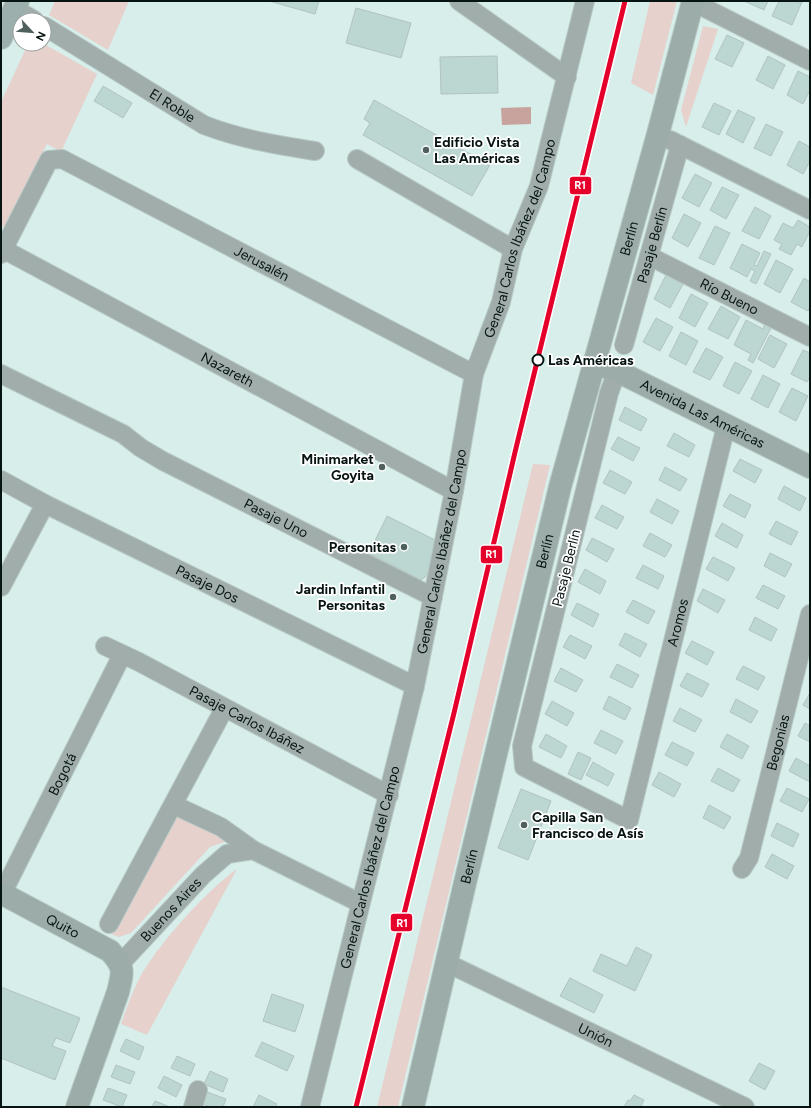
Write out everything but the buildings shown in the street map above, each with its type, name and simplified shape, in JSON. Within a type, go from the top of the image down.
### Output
[{"type":"main road","name":"Berlín","points":[[413,1107],[558,494],[693,2]]},
{"type":"main road","points":[[1,38],[16,5]]},
{"type":"main road","name":"Avenida Las Américas","points":[[594,363],[617,371],[810,467]]},
{"type":"main road","name":"Quito","points":[[2,893],[110,952],[121,963]]},
{"type":"main road","points":[[77,1107],[118,992],[122,975],[121,963]]},
{"type":"street","points":[[459,1],[567,77]]},
{"type":"street","name":"General Carlos Ibáñez del Campo","points":[[310,1107],[415,686],[454,491],[474,374],[501,302],[513,249],[539,186],[585,1]]},
{"type":"street","points":[[693,2],[810,61]]},
{"type":"street","points":[[16,5],[24,12]]},
{"type":"street","name":"El Roble","points":[[52,31],[204,125],[226,133],[260,142],[315,151]]},
{"type":"street","points":[[658,134],[810,210]]},
{"type":"street","name":"Pasaje Berlín","points":[[624,345],[680,145]]},
{"type":"street","name":"Jerusalén","points":[[2,250],[49,160],[62,159],[474,374]]},
{"type":"street","points":[[357,159],[513,249]]},
{"type":"street","name":"Nazareth","points":[[2,250],[454,491]]},
{"type":"street","name":"Río Bueno","points":[[649,256],[810,337]]},
{"type":"street","name":"Pasaje Berlín","points":[[617,371],[609,393],[522,746],[524,767],[629,820]]},
{"type":"street","name":"Pasaje Uno","points":[[1,374],[122,434],[141,448],[163,461],[433,597]]},
{"type":"street","name":"Aromos","points":[[629,820],[726,426]]},
{"type":"street","name":"Pasaje Dos","points":[[1,480],[45,504],[415,686]]},
{"type":"street","points":[[1,587],[45,504]]},
{"type":"street","name":"Begonias","points":[[742,870],[749,858],[810,614]]},
{"type":"street","name":"Pasaje Carlos Ibáñez","points":[[105,646],[139,662],[224,709],[388,795]]},
{"type":"street","name":"Bogotá","points":[[2,893],[122,655]]},
{"type":"street","points":[[109,924],[224,709]]},
{"type":"street","points":[[174,805],[221,828],[253,850],[360,903]]},
{"type":"street","name":"Buenos Aires","points":[[121,963],[203,875],[227,854],[253,850]]},
{"type":"street","name":"Unión","points":[[447,963],[745,1107]]},
{"type":"street","points":[[193,1107],[198,1090]]},
{"type":"shaded area","points":[[55,1],[129,1],[108,50],[52,17],[52,12],[50,12]]},
{"type":"shaded area","points":[[650,1],[677,1],[653,95],[631,83]]},
{"type":"shaded area","points":[[703,26],[718,29],[686,127],[681,110]]},
{"type":"shaded area","points":[[52,49],[97,74],[61,152],[47,144],[6,226],[1,227],[1,102],[24,52],[52,52]]},
{"type":"shaded area","points":[[531,107],[531,124],[502,125],[501,108]]},
{"type":"shaded area","points":[[533,464],[550,465],[398,1107],[377,1107]]},
{"type":"shaded area","points":[[179,813],[228,841],[210,847],[131,933],[119,937],[108,933],[172,814]]},
{"type":"shaded area","points":[[237,869],[147,1035],[121,1024],[138,981],[156,952],[182,920],[211,891]]},
{"type":"transit line","name":"R1","points":[[356,1107],[454,713],[516,448],[625,1]]},
{"type":"place","name":"Edificio Vista Las Américas","points":[[426,150]]},
{"type":"place","name":"Las Américas","points":[[538,360]]},
{"type":"place","name":"Minimarket Goyita","points":[[382,467]]},
{"type":"place","name":"Personitas","points":[[404,547]]},
{"type":"place","name":"Jardin Infantil Personitas","points":[[393,597]]},
{"type":"place","name":"Capilla San Francisco de Asís","points":[[524,825]]}]
